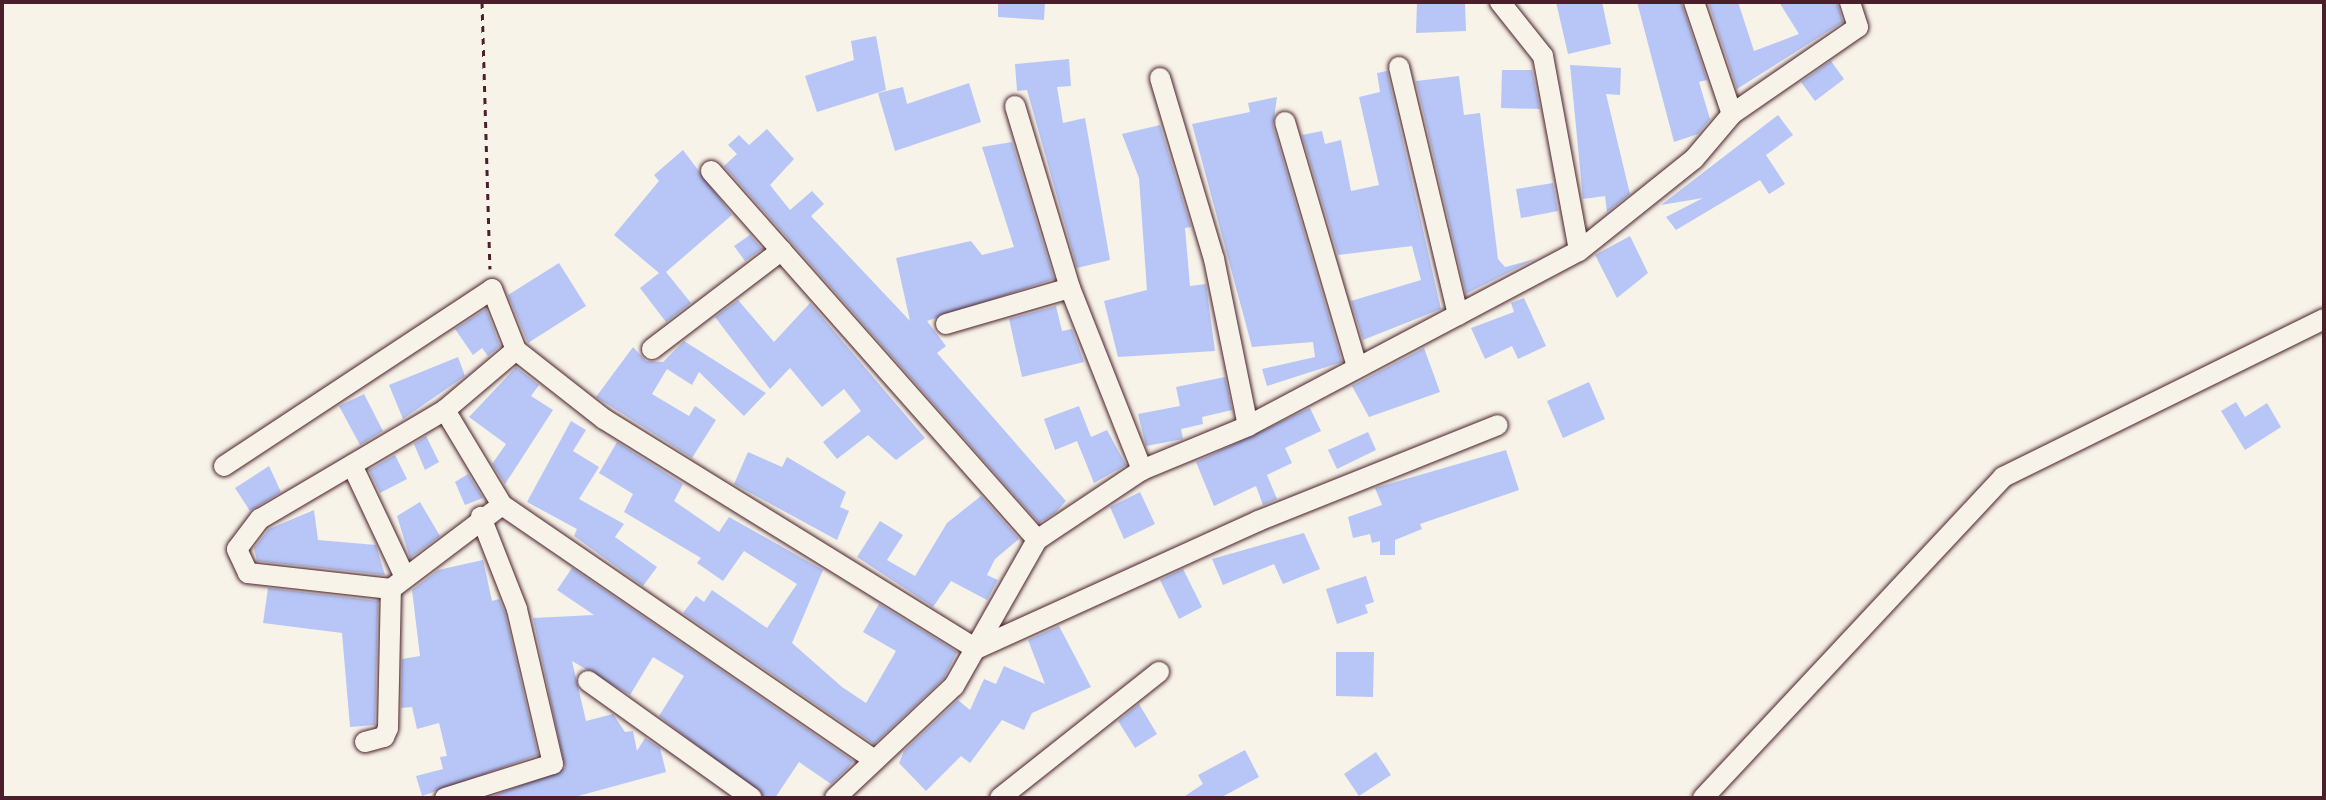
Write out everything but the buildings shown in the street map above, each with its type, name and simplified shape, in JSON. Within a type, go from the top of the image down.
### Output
[{"type":"street","points":[[1500,2],[1543,56],[1579,251]]},
{"type":"street","points":[[1694,2],[1732,114]]},
{"type":"street","points":[[835,798],[874,760],[928,718],[976,649],[1037,540],[1142,470],[1248,426],[1356,364],[1579,251],[1694,159],[1732,114],[1858,27],[1850,2]]},
{"type":"street","points":[[1399,67],[1458,315]]},
{"type":"street","points":[[1160,78],[1214,259],[1248,426]]},
{"type":"street","points":[[1015,106],[1070,288],[1142,470]]},
{"type":"street","points":[[1285,122],[1356,364]]},
{"type":"street","points":[[711,171],[1037,540]]},
{"type":"street","points":[[652,349],[782,250]]},
{"type":"street","points":[[946,324],[1070,288]]},
{"type":"street","points":[[224,466],[492,289],[516,350],[604,419],[976,649]]},
{"type":"street","points":[[1703,798],[2003,477],[2324,319]]},
{"type":"street","points":[[502,505],[481,517],[398,583],[248,573],[240,565],[242,536],[260,519],[445,410],[516,350]]},
{"type":"street","points":[[445,410],[502,505],[874,760]]},
{"type":"street","points":[[976,649],[1258,521],[1498,425]]},
{"type":"street","points":[[352,465],[398,583],[388,728],[384,737],[365,742]]},
{"type":"street","points":[[445,798],[553,764],[517,609],[481,517]]},
{"type":"street","points":[[1000,798],[1159,672]]},
{"type":"street","points":[[588,681],[752,798]]},
{"type":"path","points":[[482,2],[492,289]]}]
